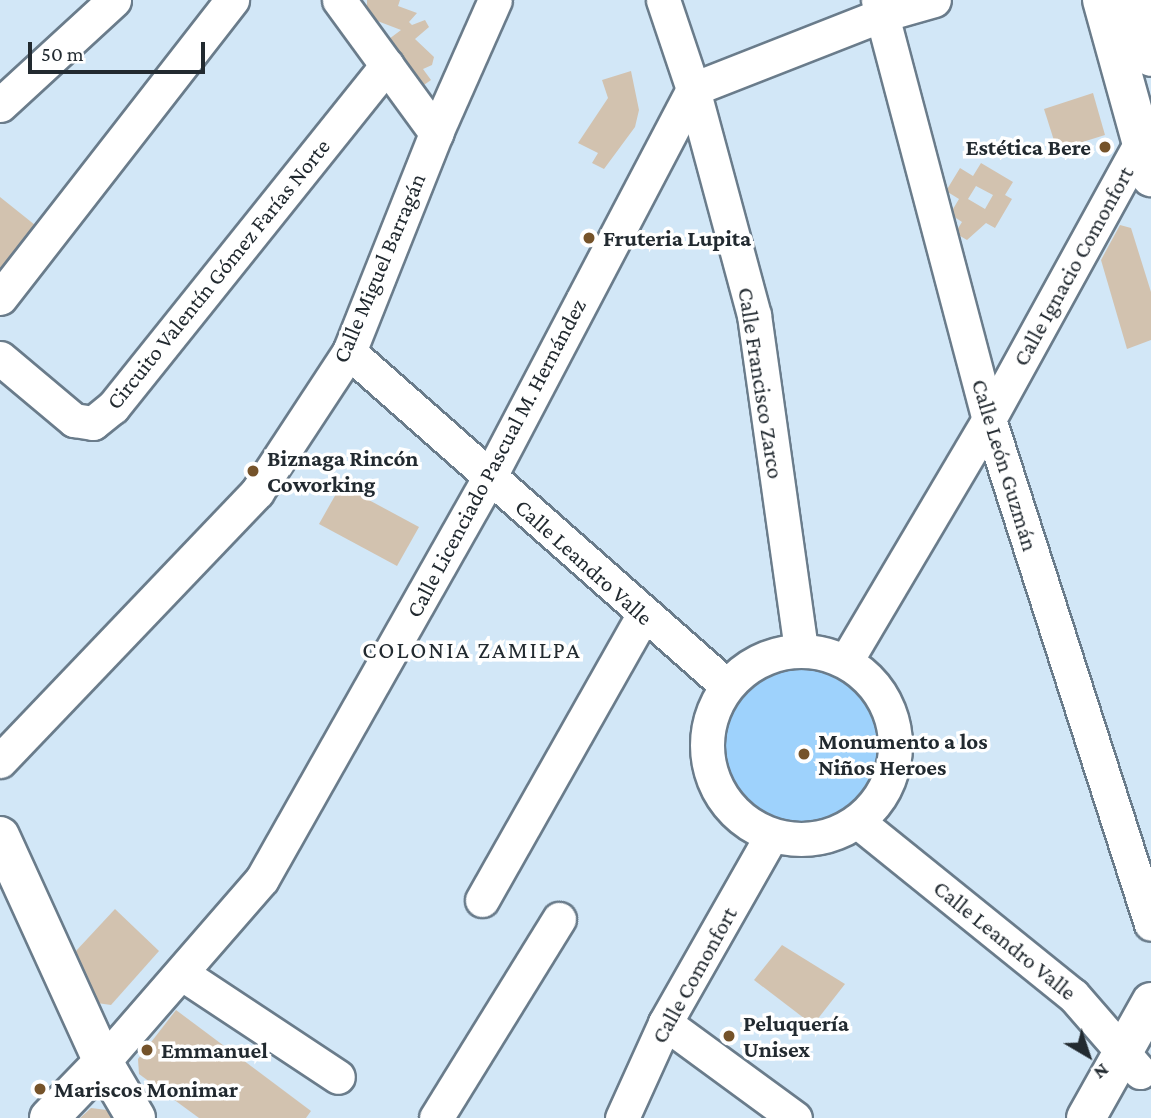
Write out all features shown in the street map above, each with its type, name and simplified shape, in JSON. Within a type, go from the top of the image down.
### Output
[{"type":"main road","points":[[1101,0],[1148,148]]},
{"type":"main road","points":[[1135,0],[1151,57]]},
{"type":"main road","points":[[0,836],[103,1062],[136,1118]]},
{"type":"main road","points":[[1114,1118],[1139,1058],[1151,1002]]},
{"type":"main road","points":[[1086,1118],[1139,1058]]},
{"type":"main road","name":"Calle Licenciado Pascual M. Hernández","points":[[49,1118],[103,1062]]},
{"type":"street","points":[[0,105],[114,0]]},
{"type":"street","points":[[0,298],[232,0]]},
{"type":"street","name":"Calle Miguel Barragán","points":[[0,761],[257,492],[349,352],[436,133],[495,0]]},
{"type":"street","name":"Calle Francisco Zarco","points":[[663,0],[693,89],[754,314],[800,650]]},
{"type":"street","points":[[693,89],[880,7],[934,0]]},
{"type":"street","points":[[342,2],[436,133]]},
{"type":"street","name":"Calle León Guzmán","points":[[880,7],[989,419],[1151,924]]},
{"type":"street","name":"Circuito Valentín Gómez Farías Norte","points":[[0,358],[74,420],[93,423],[113,407],[387,65]]},
{"type":"street","name":"Calle Licenciado Pascual M. Hernández","points":[[103,1062],[262,879],[489,478],[693,89]]},
{"type":"street","name":"Calle Ignacio Comonfort","points":[[846,662],[1148,148]]},
{"type":"street","name":"Calle Leandro Valle","points":[[349,352],[727,687]]},
{"type":"street","points":[[482,900],[643,615]]},
{"type":"street","points":[[800,650],[846,662],[875,685],[887,704],[895,733],[887,783],[857,821],[833,833],[803,839],[772,835],[746,822],[726,802],[712,777],[706,746],[711,714],[727,687],[745,668],[768,656],[800,650]]},
{"type":"street","name":"Calle Leandro Valle","points":[[857,821],[1073,995],[1139,1058]]},
{"type":"street","name":"Calle Comonfort","points":[[622,1118],[665,1023],[772,835]]},
{"type":"street","points":[[436,1118],[559,919]]},
{"type":"street","points":[[181,972],[338,1077]]},
{"type":"street","points":[[665,1023],[795,1118]]},
{"type":"shaded area","points":[[797,663],[828,669],[855,687],[873,714],[879,745],[873,776],[855,803],[828,821],[797,827],[766,821],[739,803],[721,776],[715,745],[721,714],[739,687],[766,669]]},
{"type":"building","points":[[367,0],[400,0],[398,6],[417,13],[409,22],[412,25],[425,20],[429,27],[415,39],[434,57],[432,65],[423,69],[431,80],[421,87],[389,39],[401,30],[367,17]]},
{"type":"building","points":[[631,71],[639,110],[635,127],[604,169],[592,163],[598,153],[578,143],[608,98],[602,80]]},
{"type":"building","points":[[1093,93],[1105,135],[1057,150],[1044,109]]},
{"type":"building","points":[[981,163],[1013,182],[1005,195],[1012,199],[995,228],[986,223],[967,240],[955,233],[962,222],[950,214],[959,199],[946,191],[960,168],[973,176]],"holes":[[[976,186],[993,195],[985,209],[968,199]]]},
{"type":"building","points":[[0,197],[35,225],[0,270]]},
{"type":"building","points":[[1120,225],[1131,228],[1151,292],[1151,340],[1127,349],[1101,260]]},
{"type":"building","points":[[341,485],[419,527],[397,566],[319,524]]},
{"type":"building","points":[[115,909],[159,951],[111,1005],[97,1003],[75,952]]},
{"type":"building","points":[[782,945],[845,984],[813,1025],[754,980]]},
{"type":"building","points":[[176,1010],[311,1111],[306,1118],[199,1118],[139,1074],[138,1059]]},
{"type":"building","points":[[91,1108],[107,1110],[112,1118],[80,1118]]},
{"type":"place","name":"Estética Bere","points":[[1105,147]]},
{"type":"place","name":"Fruteria Lupita","points":[[589,238]]},
{"type":"place","name":"Biznaga Rincón Coworking","points":[[253,471]]},
{"type":"place","name":"Monumento a los Niños Heroes","points":[[804,754]]},
{"type":"place","name":"Peluquería Unisex","points":[[729,1036]]},
{"type":"place","name":"Emmanuel","points":[[147,1050]]},
{"type":"place","name":"Mariscos Monimar","points":[[40,1089]]},
{"type":"district","name":"COLONIA ZAMILPA","points":[[472,650]]}]
